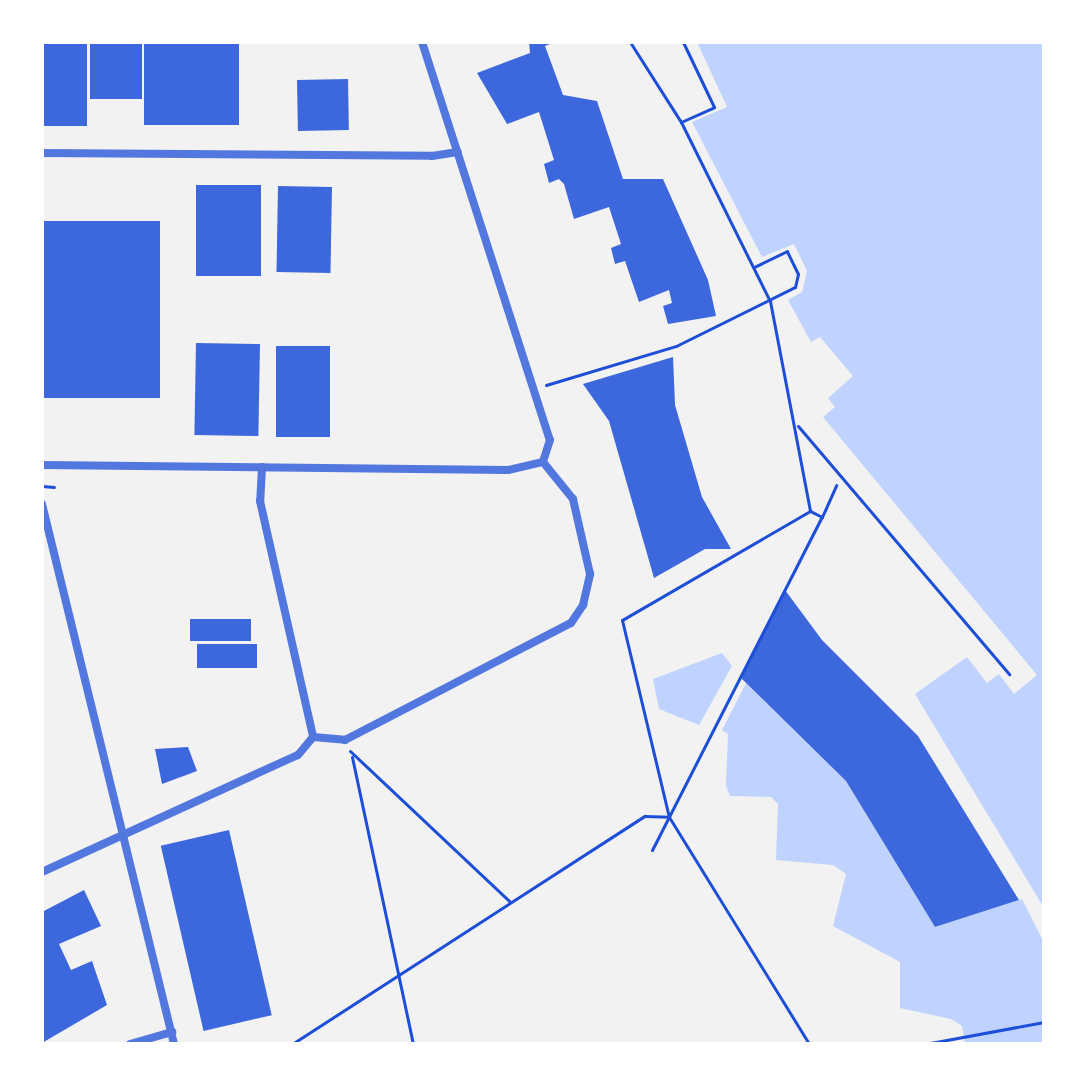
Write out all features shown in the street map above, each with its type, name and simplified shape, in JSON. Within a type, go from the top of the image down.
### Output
[{"type":"street","points":[[422,42],[550,440],[543,462]]},
{"type":"street","points":[[42,153],[458,152]]},
{"type":"street","points":[[42,465],[508,470],[543,462]]},
{"type":"street","points":[[313,737],[345,740],[571,623],[583,605],[590,574],[573,499],[543,462]]},
{"type":"street","points":[[262,467],[260,501],[313,737]]},
{"type":"street","points":[[42,504],[174,1044]]},
{"type":"street","points":[[42,872],[298,755],[313,737]]},
{"type":"street","points":[[130,1044],[172,1032]]},
{"type":"path","points":[[630,42],[681,122],[770,301],[796,423],[810,511]]},
{"type":"path","points":[[681,122],[714,107],[683,42]]},
{"type":"path","points":[[534,389],[676,346],[795,287],[798,274],[787,251],[754,267]]},
{"type":"path","points":[[796,423],[1009,674]]},
{"type":"path","points":[[652,850],[836,485]]},
{"type":"path","points":[[42,486],[54,487]]},
{"type":"path","points":[[810,511],[822,517]]},
{"type":"path","points":[[809,1044],[669,817],[622,620],[810,511]]},
{"type":"path","points":[[345,740],[352,757],[395,974],[413,1044]]},
{"type":"path","points":[[352,757],[368,763],[509,901]]},
{"type":"path","points":[[292,1044],[395,974],[645,816],[669,817]]},
{"type":"path","points":[[925,1044],[1044,1022]]},
{"type":"water","points":[[697,42],[1044,42],[1044,908],[915,694],[967,657],[987,683],[999,674],[1014,694],[1037,675],[823,417],[835,407],[828,398],[853,376],[820,337],[811,342],[788,300],[802,292],[807,271],[794,244],[762,257],[692,122],[727,107]]},
{"type":"water","points":[[722,653],[732,666],[699,725],[659,709],[653,679]]},
{"type":"water","points":[[746,683],[846,781],[935,927],[1022,899],[1044,943],[1044,1044],[965,1044],[962,1026],[951,1019],[900,1008],[900,962],[833,926],[846,874],[833,865],[776,860],[778,804],[771,797],[730,796],[726,786],[728,734],[722,730]]},
{"type":"building","points":[[42,42],[87,42],[87,126],[42,126]]},
{"type":"building","points":[[90,42],[142,42],[142,99],[90,99]]},
{"type":"building","points":[[144,42],[239,42],[239,125],[144,125]]},
{"type":"building","points":[[529,42],[555,42],[545,46],[563,95],[597,101],[623,179],[663,179],[708,280],[716,316],[668,324],[663,306],[672,303],[669,290],[639,302],[625,261],[615,264],[611,248],[621,244],[609,207],[574,219],[564,184],[559,179],[549,183],[544,164],[554,160],[539,112],[507,124],[477,73],[530,53]]},
{"type":"building","points":[[348,79],[349,130],[298,131],[297,80]]},
{"type":"building","points":[[196,185],[261,185],[261,276],[196,276]]},
{"type":"building","points":[[278,186],[332,187],[330,273],[276,272]]},
{"type":"building","points":[[42,221],[160,221],[160,398],[42,398]]},
{"type":"building","points":[[196,343],[260,344],[258,436],[194,435]]},
{"type":"building","points":[[276,346],[330,346],[330,437],[276,437]]},
{"type":"building","points":[[673,357],[675,405],[702,497],[731,549],[705,549],[654,578],[609,421],[583,384]]},
{"type":"building","points":[[785,590],[822,640],[918,736],[1019,900],[935,927],[846,781],[741,678]]},
{"type":"building","points":[[190,619],[251,619],[251,641],[190,641]]},
{"type":"building","points":[[197,644],[257,644],[257,668],[197,668]]},
{"type":"building","points":[[188,747],[197,771],[162,784],[155,749]]},
{"type":"building","points":[[229,830],[272,1015],[204,1031],[161,846]]},
{"type":"building","points":[[84,890],[101,926],[59,944],[71,970],[92,961],[107,1005],[42,1043],[42,912]]}]
